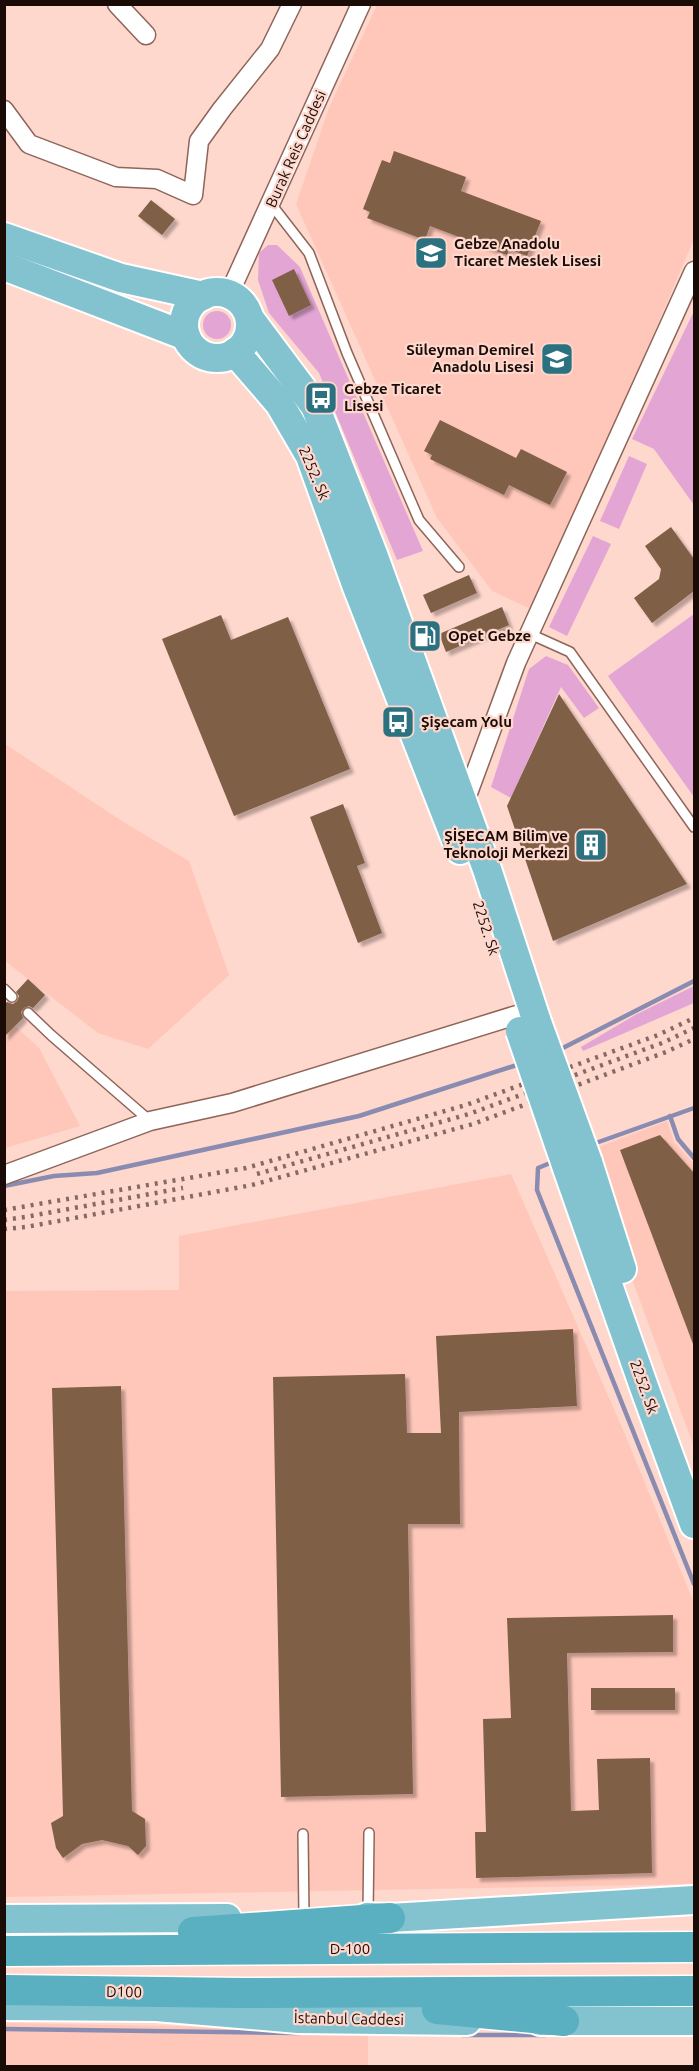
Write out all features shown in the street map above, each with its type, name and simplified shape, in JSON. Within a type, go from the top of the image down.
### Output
[{"type":"highway","points":[[4,1945],[379,1917]]},
{"type":"highway","name":"D-100","points":[[4,1951],[694,1947]]},
{"type":"highway","name":"D100","points":[[4,1990],[243,1993]]},
{"type":"highway","points":[[243,1993],[694,1991]]},
{"type":"highway","points":[[243,1993],[564,2021]]},
{"type":"main road","points":[[4,237],[121,278],[216,295],[239,300],[246,309],[250,320],[250,330],[247,340],[235,352],[222,358],[201,355],[193,349],[186,336],[184,318],[196,299],[216,295]]},
{"type":"main road","points":[[4,266],[186,336]]},
{"type":"main road","name":"2252. Sk","points":[[250,320],[315,406],[373,554],[488,872],[526,1020]]},
{"type":"main road","name":"2252. Sk","points":[[235,352],[279,403],[310,456],[396,687],[526,1020],[694,1481]]},
{"type":"main road","name":"2252. Sk","points":[[578,1165],[644,1387],[694,1524]]},
{"type":"main road","points":[[4,1919],[379,1917],[694,1900]]},
{"type":"main road","name":"İstanbul Caddesi","points":[[4,2006],[156,2007],[298,2019],[694,2021]]},
{"type":"street","points":[[117,4],[146,35]]},
{"type":"street","points":[[4,110],[29,144],[116,177],[157,178],[193,195],[199,141],[270,49],[292,4]]},
{"type":"street","name":"Burak Reis Caddesi","points":[[216,295],[271,204],[362,4]]},
{"type":"street","points":[[464,804],[516,663],[694,272]]},
{"type":"street","points":[[4,1175],[150,1121],[232,1103],[526,1020]]},
{"type":"lane","points":[[271,204],[309,253],[352,363],[419,520],[459,567]]},
{"type":"lane","points":[[530,634],[570,652],[694,827]]},
{"type":"lane","points":[[28,1013],[150,1121]]},
{"type":"lane","points":[[369,1833],[379,1917]]},
{"type":"lane","points":[[303,1834],[304,1917]]},
{"type":"shaded area","points":[[377,5],[694,5],[694,239],[535,611],[492,591],[437,518],[296,204],[329,108]]},
{"type":"shaded area","points":[[268,245],[277,245],[300,267],[423,551],[397,560],[319,373],[269,313],[258,280],[259,253]]},
{"type":"shaded area","points":[[217,311],[227,315],[231,325],[227,335],[217,339],[207,335],[203,325],[207,315]]},
{"type":"shaded area","points":[[694,311],[694,505],[654,449],[632,439]]},
{"type":"shaded area","points":[[629,456],[647,464],[619,529],[600,521]]},
{"type":"shaded area","points":[[593,536],[611,544],[567,636],[549,627]]},
{"type":"shaded area","points":[[694,614],[694,797],[608,676]]},
{"type":"shaded area","points":[[546,656],[568,665],[599,708],[584,718],[561,687],[511,798],[491,787],[529,669]]},
{"type":"shaded area","points":[[5,744],[125,823],[189,861],[229,975],[148,1049],[98,1033],[5,961]]},
{"type":"shaded area","points":[[694,986],[694,1003],[583,1051],[581,1047],[635,1015]]},
{"type":"shaded area","points":[[4,1016],[39,1048],[80,1126],[5,1148]]},
{"type":"shaded area","points":[[667,1121],[674,1142],[694,1164],[694,1447],[585,1152]]},
{"type":"shaded area","points":[[511,1174],[624,1432],[694,1603],[694,1884],[5,1897],[5,1291],[179,1290],[179,1236]]},
{"type":"shaded area","points":[[5,2023],[368,2030],[368,2066],[5,2066]]},
{"type":"building","points":[[394,151],[466,177],[461,191],[541,221],[527,256],[509,249],[507,255],[430,226],[425,240],[367,218],[370,212],[363,209],[382,160],[390,163]]},
{"type":"building","points":[[151,200],[175,219],[162,235],[138,216]]},
{"type":"building","points":[[294,269],[311,305],[289,316],[272,280]]},
{"type":"building","points":[[440,420],[516,458],[521,449],[567,472],[550,505],[509,485],[504,495],[430,459],[432,455],[424,451]]},
{"type":"building","points":[[671,527],[694,559],[694,591],[652,623],[634,598],[659,579],[661,569],[645,546]]},
{"type":"building","points":[[469,575],[477,593],[431,613],[423,595]]},
{"type":"building","points":[[502,607],[509,625],[446,652],[439,634]]},
{"type":"building","points":[[221,615],[231,640],[288,617],[350,769],[234,816],[162,639]]},
{"type":"building","name":"ŞİŞECAM Bilim ve Teknoloji Merkezi","points":[[559,694],[687,884],[553,941],[507,806]]},
{"type":"building","points":[[343,804],[365,863],[357,866],[382,933],[358,943],[310,817]]},
{"type":"building","points":[[28,979],[45,995],[33,1008],[29,1006],[24,1008],[21,1012],[23,1018],[4,1037],[4,1004],[7,1002],[13,1004],[17,1001],[19,996],[16,992]]},
{"type":"building","points":[[660,1135],[694,1173],[693,1344],[620,1150]]},
{"type":"building","points":[[573,1329],[577,1406],[459,1412],[460,1524],[408,1524],[413,1794],[281,1797],[273,1377],[405,1374],[407,1433],[441,1433],[436,1336]]},
{"type":"building","points":[[121,1386],[132,1811],[145,1819],[146,1846],[138,1855],[128,1846],[102,1840],[82,1844],[63,1858],[56,1848],[51,1823],[63,1816],[52,1388]]},
{"type":"building","points":[[673,1615],[673,1652],[567,1653],[571,1811],[599,1810],[597,1759],[650,1758],[652,1873],[476,1878],[475,1832],[486,1832],[483,1719],[511,1718],[507,1618]]},
{"type":"building","points":[[591,1688],[675,1688],[675,1710],[591,1710]]},
{"type":"waterway","points":[[557,1051],[694,981]]},
{"type":"waterway","points":[[4,1186],[54,1176],[97,1173],[359,1116],[520,1064]]},
{"type":"waterway","points":[[593,1144],[694,1108]]},
{"type":"waterway","points":[[670,1116],[678,1139],[694,1158]]},
{"type":"waterway","points":[[555,1161],[538,1168],[537,1190],[694,1584]]},
{"type":"waterway","points":[[4,2029],[299,2033]]},
{"type":"waterway","points":[[463,2035],[545,2035]]},
{"type":"railway","points":[[4,1210],[246,1168],[466,1105],[658,1035],[694,1018]]},
{"type":"railway","points":[[257,1174],[469,1114],[662,1043],[694,1028]]},
{"type":"railway","points":[[4,1229],[26,1227],[252,1185],[473,1124],[666,1052],[694,1039]]},
{"type":"railway","points":[[4,1220],[183,1188]]},
{"type":"place","name":"Gebze Anadolu Ticaret Meslek Lisesi","points":[[431,253]]},
{"type":"place","name":"Süleyman Demirel Anadolu Lisesi","points":[[557,359]]},
{"type":"place","name":"Gebze Ticaret Lisesi","points":[[321,398]]},
{"type":"place","name":"Opet Gebze","points":[[425,636]]},
{"type":"place","name":"Şişecam Yolu","points":[[398,722]]},
{"type":"place","name":"ŞİŞECAM Bilim ve Teknoloji Merkezi","points":[[591,845]]}]
